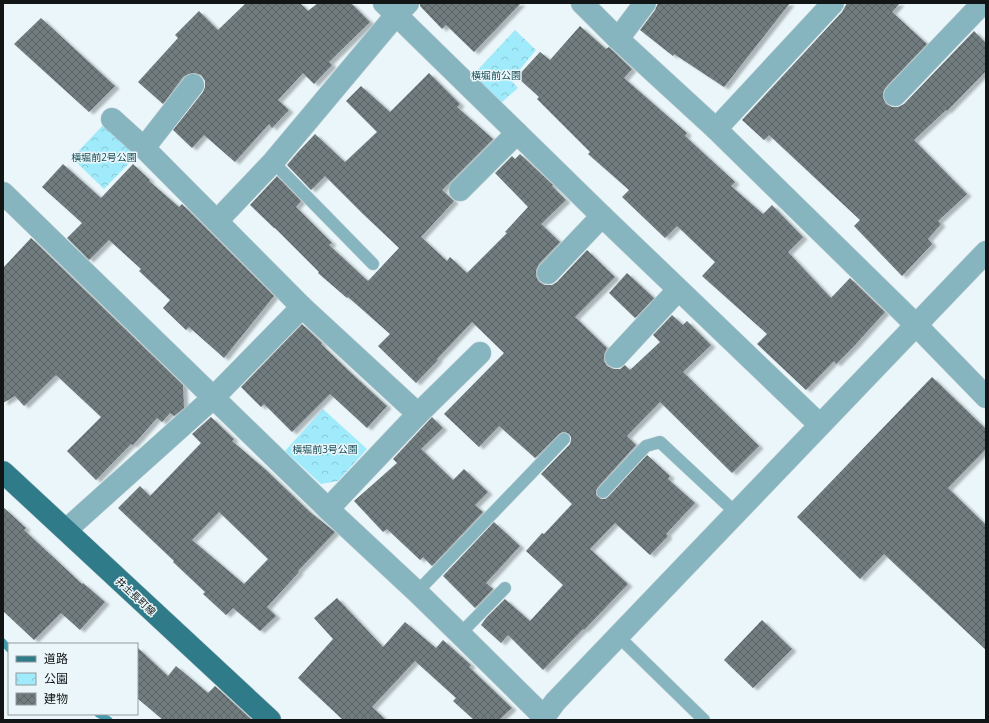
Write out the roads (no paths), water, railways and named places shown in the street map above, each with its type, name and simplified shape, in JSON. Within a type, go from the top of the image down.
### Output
[{"type":"main road","name":"井土長町線","points":[[3,472],[270,720]]},
{"type":"street","points":[[582,3],[618,39],[716,129],[916,325],[986,397]]},
{"type":"street","points":[[618,39],[644,3]]},
{"type":"street","points":[[716,129],[833,3]]},
{"type":"street","points":[[896,95],[982,6]]},
{"type":"street","points":[[218,221],[273,162],[396,7],[517,133],[678,290],[820,425]]},
{"type":"street","points":[[144,148],[193,85]]},
{"type":"street","points":[[112,119],[144,148],[218,221],[302,307],[418,414]]},
{"type":"street","points":[[460,190],[517,133]]},
{"type":"street","points":[[3,193],[328,509],[417,592],[543,718],[555,702],[986,252]]},
{"type":"street","points":[[548,273],[602,216]]},
{"type":"street","points":[[616,357],[678,290]]},
{"type":"street","points":[[66,530],[213,398],[302,307]]},
{"type":"street","points":[[328,509],[418,414],[480,352]]},
{"type":"lane","points":[[273,162],[373,264]]},
{"type":"lane","points":[[417,592],[564,438]]},
{"type":"lane","points":[[603,492],[646,446],[660,442],[736,513]]},
{"type":"lane","points":[[460,634],[505,588]]},
{"type":"lane","points":[[618,636],[704,720]]},
{"type":"waterway","points":[[3,642],[8,648]]},
{"type":"waterway","points":[[100,715],[109,720]]},
{"type":"park label","name":"横堀前公園","points":[[496,75]]},
{"type":"park label","name":"横堀前2号公園","points":[[104,157]]},
{"type":"park label","name":"横堀前3号公園","points":[[325,449]]}]
